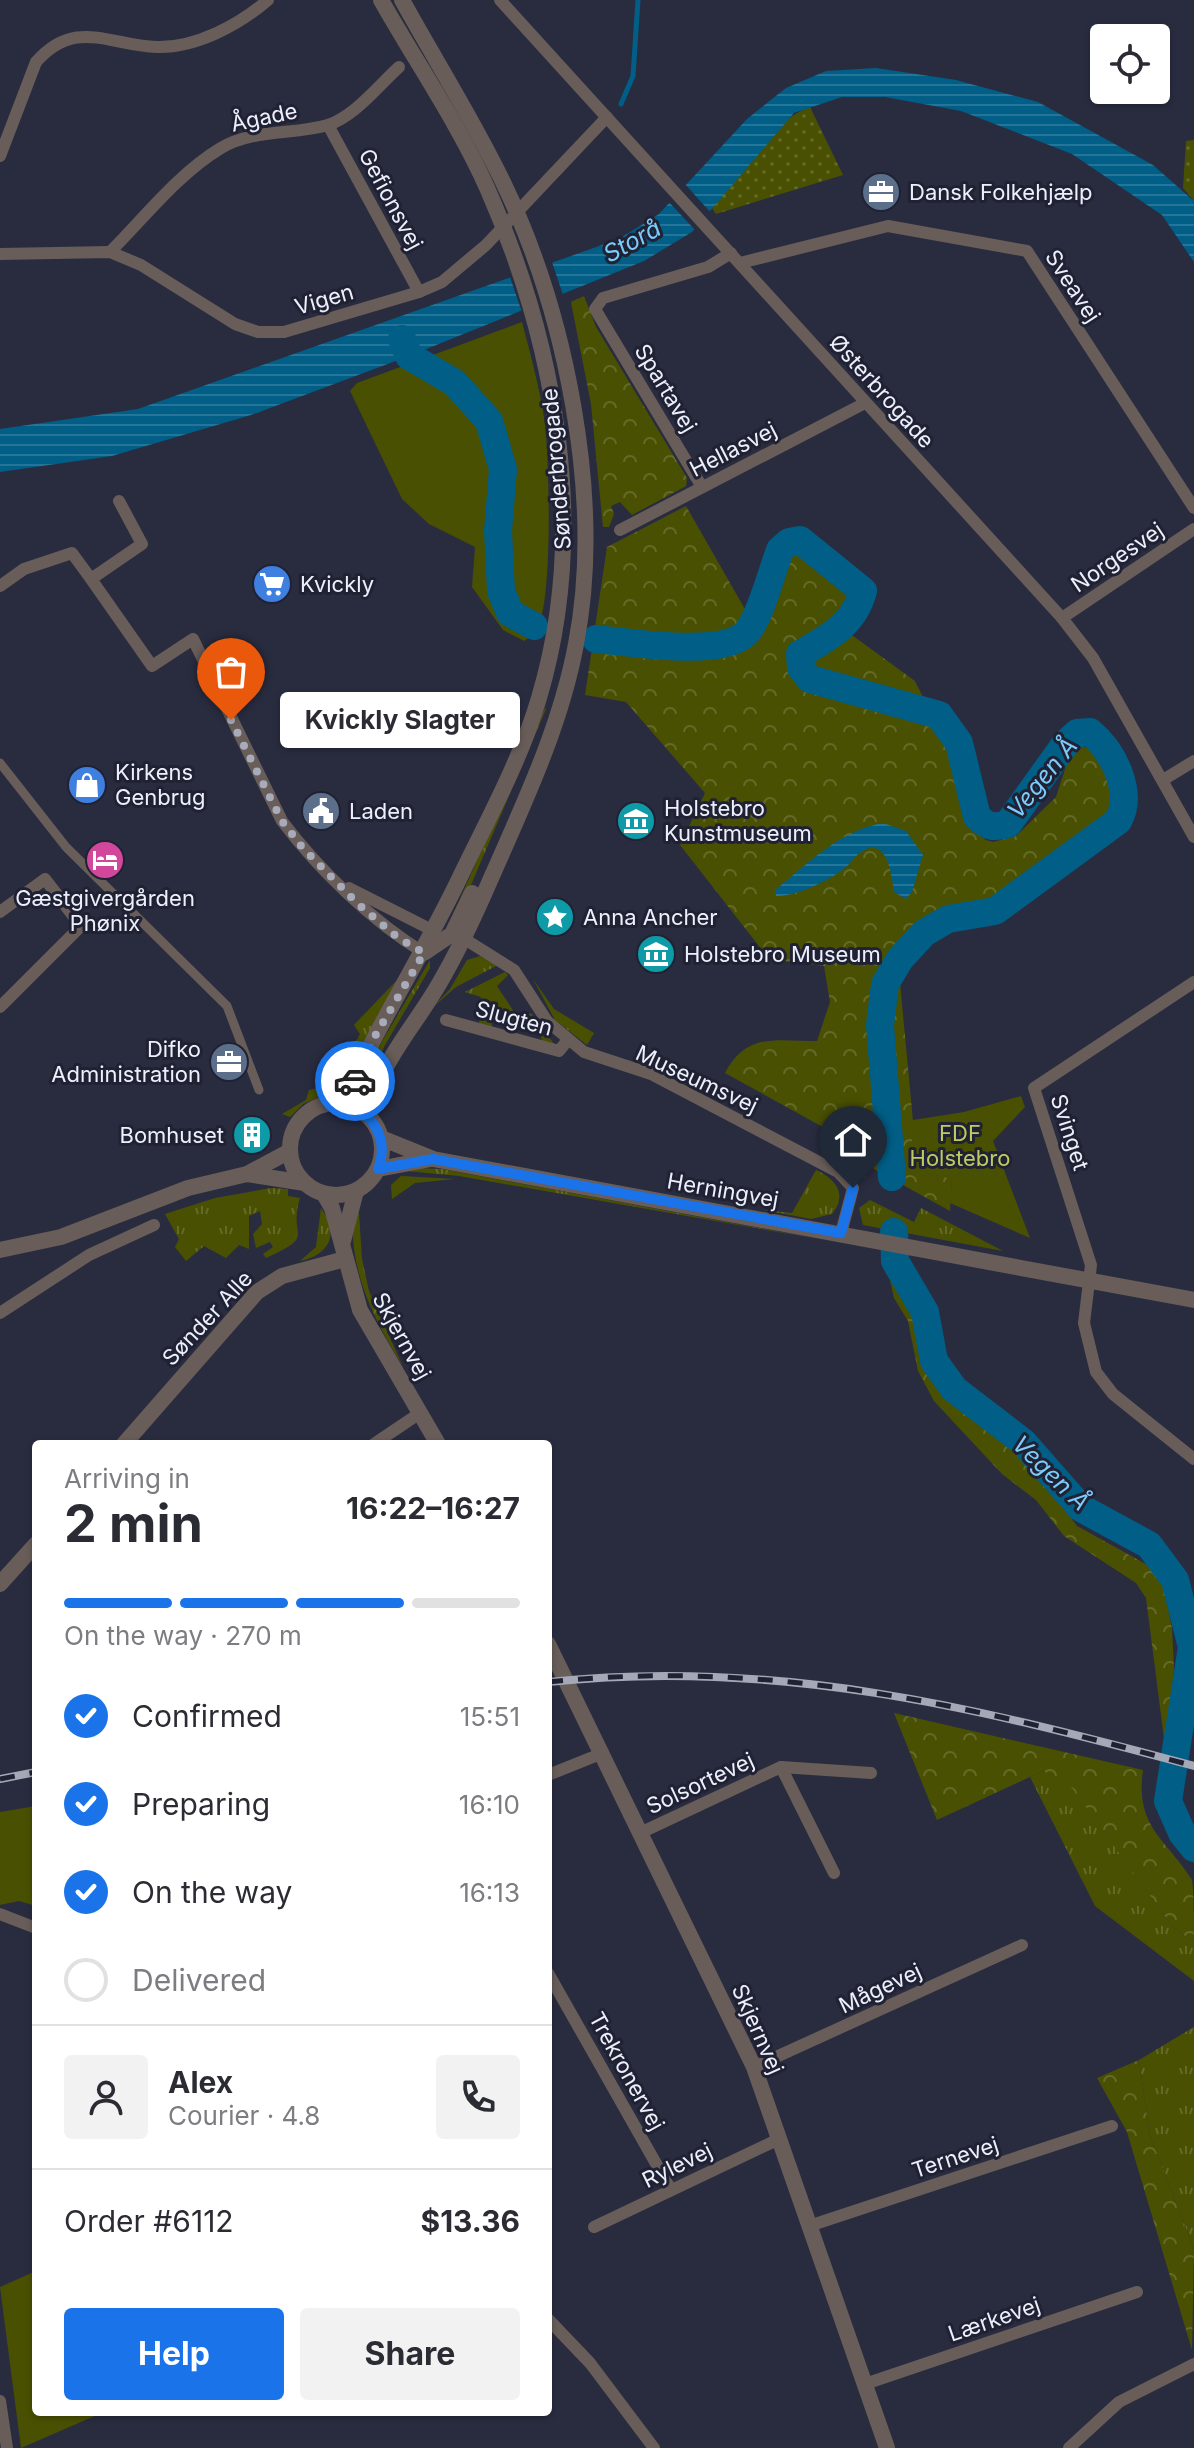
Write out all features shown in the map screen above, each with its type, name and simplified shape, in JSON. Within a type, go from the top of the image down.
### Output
[{"type":"street","points":[[0,156],[36,62],[46,50],[72,38],[102,36],[156,47],[191,43],[219,32],[268,0]]},
{"type":"street","name":"Sønderbrogade","points":[[368,1116],[377,1082],[387,1060],[425,1007],[463,938],[555,725],[570,672],[583,602],[588,534],[569,376],[514,257],[487,187],[381,0]]},
{"type":"street","name":"Sønderbrogade","points":[[402,0],[502,180],[530,248],[546,326],[564,526],[557,623],[531,723],[438,937]]},
{"type":"street","name":"Østerbrogade","points":[[500,0],[1062,618],[1093,658],[1194,837]]},
{"type":"street","name":"Ågade","points":[[110,252],[202,162],[223,147],[249,137],[328,125],[345,116],[399,67]]},
{"type":"street","name":"Vigen","points":[[0,254],[110,252],[141,265],[235,324],[258,332],[284,332],[419,292],[442,282],[503,227],[607,117]]},
{"type":"street","name":"Gefionsvej","points":[[328,125],[419,292]]},
{"type":"street","name":"Sveavej","points":[[595,309],[603,298],[736,258],[888,226],[1027,251],[1194,508]]},
{"type":"street","name":"Spartavej","points":[[595,309],[702,487]]},
{"type":"street","name":"Hellasvej","points":[[620,530],[865,403]]},
{"type":"street","points":[[91,579],[142,544],[119,501]]},
{"type":"street","name":"Norgesvej","points":[[1062,618],[1194,529]]},
{"type":"street","points":[[0,586],[24,569],[72,553],[152,666],[193,639],[282,821],[302,847],[397,937],[424,953]]},
{"type":"street","points":[[1163,780],[1194,761]]},
{"type":"street","points":[[0,763],[66,847],[227,1006],[259,1090]]},
{"type":"street","points":[[338,1104],[354,1084],[375,1036],[424,953],[438,937],[452,934],[521,809]]},
{"type":"street","points":[[0,912],[45,879],[81,926],[0,1007]]},
{"type":"street","points":[[342,884],[438,937]]},
{"type":"street","points":[[387,1060],[434,972],[438,937]]},
{"type":"street","name":"Museumsvej","points":[[463,938],[514,970],[547,1021],[567,1041],[600,1059],[651,1074],[838,1172],[853,1188],[841,1233]]},
{"type":"street","name":"Svinget","points":[[1088,1280],[1091,1265],[1086,1247],[1034,1088],[1194,982]]},
{"type":"street","name":"Slugten","points":[[446,1020],[559,1051],[567,1041]]},
{"type":"street","points":[[300,1180],[290,1151],[293,1135],[301,1121],[321,1106],[338,1104],[354,1107],[368,1116],[383,1141],[376,1173],[352,1195],[344,1251]]},
{"type":"street","name":"Herningvej","points":[[383,1141],[433,1159],[1194,1300]]},
{"type":"street","points":[[0,1250],[61,1237],[188,1188],[247,1174],[290,1151]]},
{"type":"street","name":"Herningvej","points":[[376,1173],[433,1159]]},
{"type":"street","points":[[247,1174],[268,1180],[300,1180],[324,1194],[352,1195]]},
{"type":"street","name":"Skjernvej","points":[[324,1194],[367,1323],[436,1440]]},
{"type":"street","points":[[0,1313],[89,1255],[154,1225]]},
{"type":"street","name":"Sønder Alle","points":[[127,1440],[248,1301],[270,1282],[344,1251]]},
{"type":"street","points":[[1088,1280],[1084,1323],[1096,1372],[1113,1394],[1194,1459]]},
{"type":"street","points":[[380,1440],[420,1413]]},
{"type":"street","points":[[0,1584],[32,1548]]},
{"type":"street","name":"Skjernvej","points":[[552,1652],[754,2067],[887,2448]]},
{"type":"street","points":[[552,1773],[603,1753]]},
{"type":"street","points":[[781,1767],[834,1873]]},
{"type":"street","name":"Solsortevej","points":[[640,1833],[781,1767],[871,1773]]},
{"type":"street","points":[[0,1914],[32,1926]]},
{"type":"street","name":"Mågevej","points":[[754,2067],[1022,1945]]},
{"type":"street","name":"Trekronervej","points":[[552,1980],[671,2190]]},
{"type":"street","name":"Ternevej","points":[[809,2226],[1112,2126]]},
{"type":"street","name":"Rylevej","points":[[594,2227],[779,2139]]},
{"type":"street","name":"Lærkevej","points":[[865,2384],[1137,2292]]},
{"type":"street","points":[[552,2323],[590,2363],[654,2448]]},
{"type":"street","points":[[1069,2448],[1119,2402],[1194,2364]]},
{"type":"street","points":[[0,2401],[7,2448]]},
{"type":"green space","points":[[810,107],[843,175],[716,214],[712,208],[769,136]]},
{"type":"green space","points":[[1194,140],[1194,201],[1183,188],[1186,141]]},
{"type":"green space","points":[[584,296],[596,327],[687,478],[686,486],[632,515],[620,502],[611,506],[614,514],[609,527],[603,527],[591,404],[571,302]]},
{"type":"green space","points":[[522,322],[545,424],[549,499],[548,566],[541,619],[535,633],[524,641],[503,630],[472,587],[475,547],[429,524],[402,499],[350,391],[357,383]]},
{"type":"green space","points":[[686,506],[746,611],[785,558],[801,551],[849,590],[849,633],[915,681],[948,748],[972,829],[986,840],[993,842],[1016,836],[1056,797],[1071,751],[1082,746],[1092,750],[1117,793],[1111,815],[999,901],[920,928],[897,951],[913,1121],[952,1179],[950,1211],[874,1169],[841,1137],[725,1073],[743,1051],[753,1045],[776,1040],[817,1041],[830,1002],[824,966],[769,959],[680,845],[705,793],[626,702],[585,695],[607,547]]},
{"type":"green space","points":[[545,708],[462,906],[451,919]]},
{"type":"green space","points":[[480,956],[498,965],[456,987],[432,1008],[450,989],[467,960]]},
{"type":"green space","points":[[430,960],[430,968],[385,1045],[366,1090],[361,1088],[377,1050]]},
{"type":"green space","points":[[505,972],[508,975],[497,986],[518,1018],[531,1013],[555,1045],[542,1041],[539,1030],[492,1017],[492,1027],[479,1025],[481,997],[465,992]]},
{"type":"green space","points":[[533,979],[554,1009],[594,1033],[587,1045],[555,1020]]},
{"type":"green space","points":[[397,980],[339,1088],[303,1104],[290,1117],[282,1114],[306,1100],[309,1090],[331,1085],[360,1034],[354,1025]]},
{"type":"green space","name":"FDF Holstebro","points":[[1021,1096],[1025,1107],[993,1141],[1030,1238],[950,1203],[952,1179],[911,1169],[913,1120],[964,1112]]},
{"type":"green space","points":[[828,1144],[867,1178],[822,1155]]},
{"type":"green space","points":[[414,1168],[442,1169],[818,1239],[459,1176],[407,1171]]},
{"type":"green space","points":[[816,1170],[838,1188],[839,1200],[832,1214],[811,1219],[764,1210],[792,1213]]},
{"type":"green space","points":[[401,1176],[454,1179],[415,1183],[392,1199],[391,1185]]},
{"type":"green space","points":[[271,1188],[288,1189],[288,1196],[300,1198],[298,1234],[292,1244],[266,1258],[263,1254],[273,1247],[270,1242],[256,1248],[253,1234],[262,1224],[260,1211],[249,1216],[249,1249],[239,1245],[226,1258],[204,1246],[186,1261],[175,1247],[179,1239],[165,1214],[215,1198]]},
{"type":"green space","points":[[870,1200],[914,1222],[921,1208],[1003,1251],[863,1225],[859,1208]]},
{"type":"green space","points":[[321,1208],[330,1226],[329,1242],[319,1254],[300,1261],[316,1247]]},
{"type":"green space","points":[[353,1212],[359,1213],[362,1259],[369,1291],[403,1367],[365,1293],[355,1254]]},
{"type":"green space","points":[[885,1257],[918,1322],[925,1367],[948,1399],[1023,1453],[1077,1526],[1153,1568],[1164,1589],[1172,1628],[1174,1670],[1165,1746],[1146,1598],[1136,1583],[1064,1536],[1036,1500],[1002,1474],[934,1401],[918,1371],[908,1321],[894,1298]]},
{"type":"green space","points":[[894,1713],[1143,1770],[1143,1806],[1148,1819],[1192,1880],[1194,1943],[1172,1926],[1072,1788],[1043,1771],[937,1820]]},
{"type":"green space","points":[[1043,1771],[1072,1787],[1172,1926],[1194,1943],[1194,1981],[1095,1906],[1030,1777]]},
{"type":"green space","points":[[32,1807],[32,1905],[19,1901],[0,1905],[0,1812]]},
{"type":"green space","points":[[1194,2027],[1194,2249],[1150,2136],[1139,2060]]},
{"type":"green space","points":[[1139,2060],[1150,2136],[1194,2249],[1192,2350],[1127,2132],[1097,2078]]},
{"type":"green space","points":[[32,2273],[32,2416],[95,2416],[21,2448],[0,2287]]},
{"type":"water","name":"Storå","points":[[876,68],[956,80],[1038,102],[1153,165],[1194,201],[1194,262],[1162,215],[1072,154],[961,111],[885,97],[842,97],[794,113],[692,232],[644,261],[409,356],[251,415],[112,456],[0,472],[0,429],[138,409],[619,239],[659,214],[747,119],[786,88],[826,71]]},
{"type":"water","points":[[883,823],[906,831],[923,855],[912,892],[906,899],[894,892],[890,869],[883,854],[871,848],[860,852],[845,868],[822,882],[793,894],[776,896],[775,890],[825,849],[852,833]]},
{"type":"pier","points":[[684,183],[712,214],[697,232],[667,200]]},
{"type":"pier","points":[[551,259],[564,298],[523,315],[509,274]]},
{"type":"waterway","points":[[621,104],[633,76],[638,0]]},
{"type":"waterway","name":"Vegen Å","points":[[402,339],[409,356],[455,383],[489,421],[503,469],[498,531],[501,591],[510,613],[534,626]]},
{"type":"waterway","name":"Vegen Å","points":[[596,639],[676,647],[699,647],[737,640],[748,631],[757,615],[780,550],[789,542],[800,540],[863,591],[847,621],[830,636],[800,654],[801,668],[810,679],[939,715],[959,743],[977,817],[988,825],[1008,824],[1066,743],[1077,733],[1090,732],[1114,762],[1124,798],[1118,821],[995,911],[948,919],[924,933],[900,959],[885,984],[880,1025],[892,1177]]},
{"type":"waterway","name":"Vegen Å","points":[[894,1232],[895,1261],[925,1312],[934,1361],[954,1389],[1023,1442],[1081,1508],[1149,1545],[1175,1580],[1192,1647],[1168,1801],[1182,1833],[1194,1848]]},
{"type":"railway","points":[[552,1682],[632,1676],[795,1682],[954,1707],[1194,1766]]},
{"type":"railway","points":[[0,1779],[32,1773]]},
{"type":"way so far","points":[[231,720],[282,821],[302,847],[342,884],[358,904],[397,937],[424,953],[375,1036],[355,1081]]},
{"type":"place","name":"Dansk Folkehjælp","points":[[881,192]]},
{"type":"place","name":"Kvickly","points":[[272,584]]},
{"type":"place","name":"Kvickly Slagter","points":[[231,720]]},
{"type":"place","name":"Kirkens Genbrug","points":[[87,785]]},
{"type":"place","name":"Laden","points":[[321,811]]},
{"type":"place","name":"Holstebro Kunstmuseum","points":[[636,821]]},
{"type":"place","name":"Gæstgivergården Phønix","points":[[105,860]]},
{"type":"place","name":"Anna Ancher","points":[[555,917]]},
{"type":"place","name":"Holstebro Museum","points":[[656,954]]},
{"type":"place","name":"Difko Administration","points":[[229,1062]]},
{"type":"place","name":"Bomhuset","points":[[252,1135]]},
{"type":"route","points":[[355,1081],[338,1104],[361,1111],[376,1126],[382,1150],[378,1169],[433,1159],[841,1233],[853,1188]]}]
